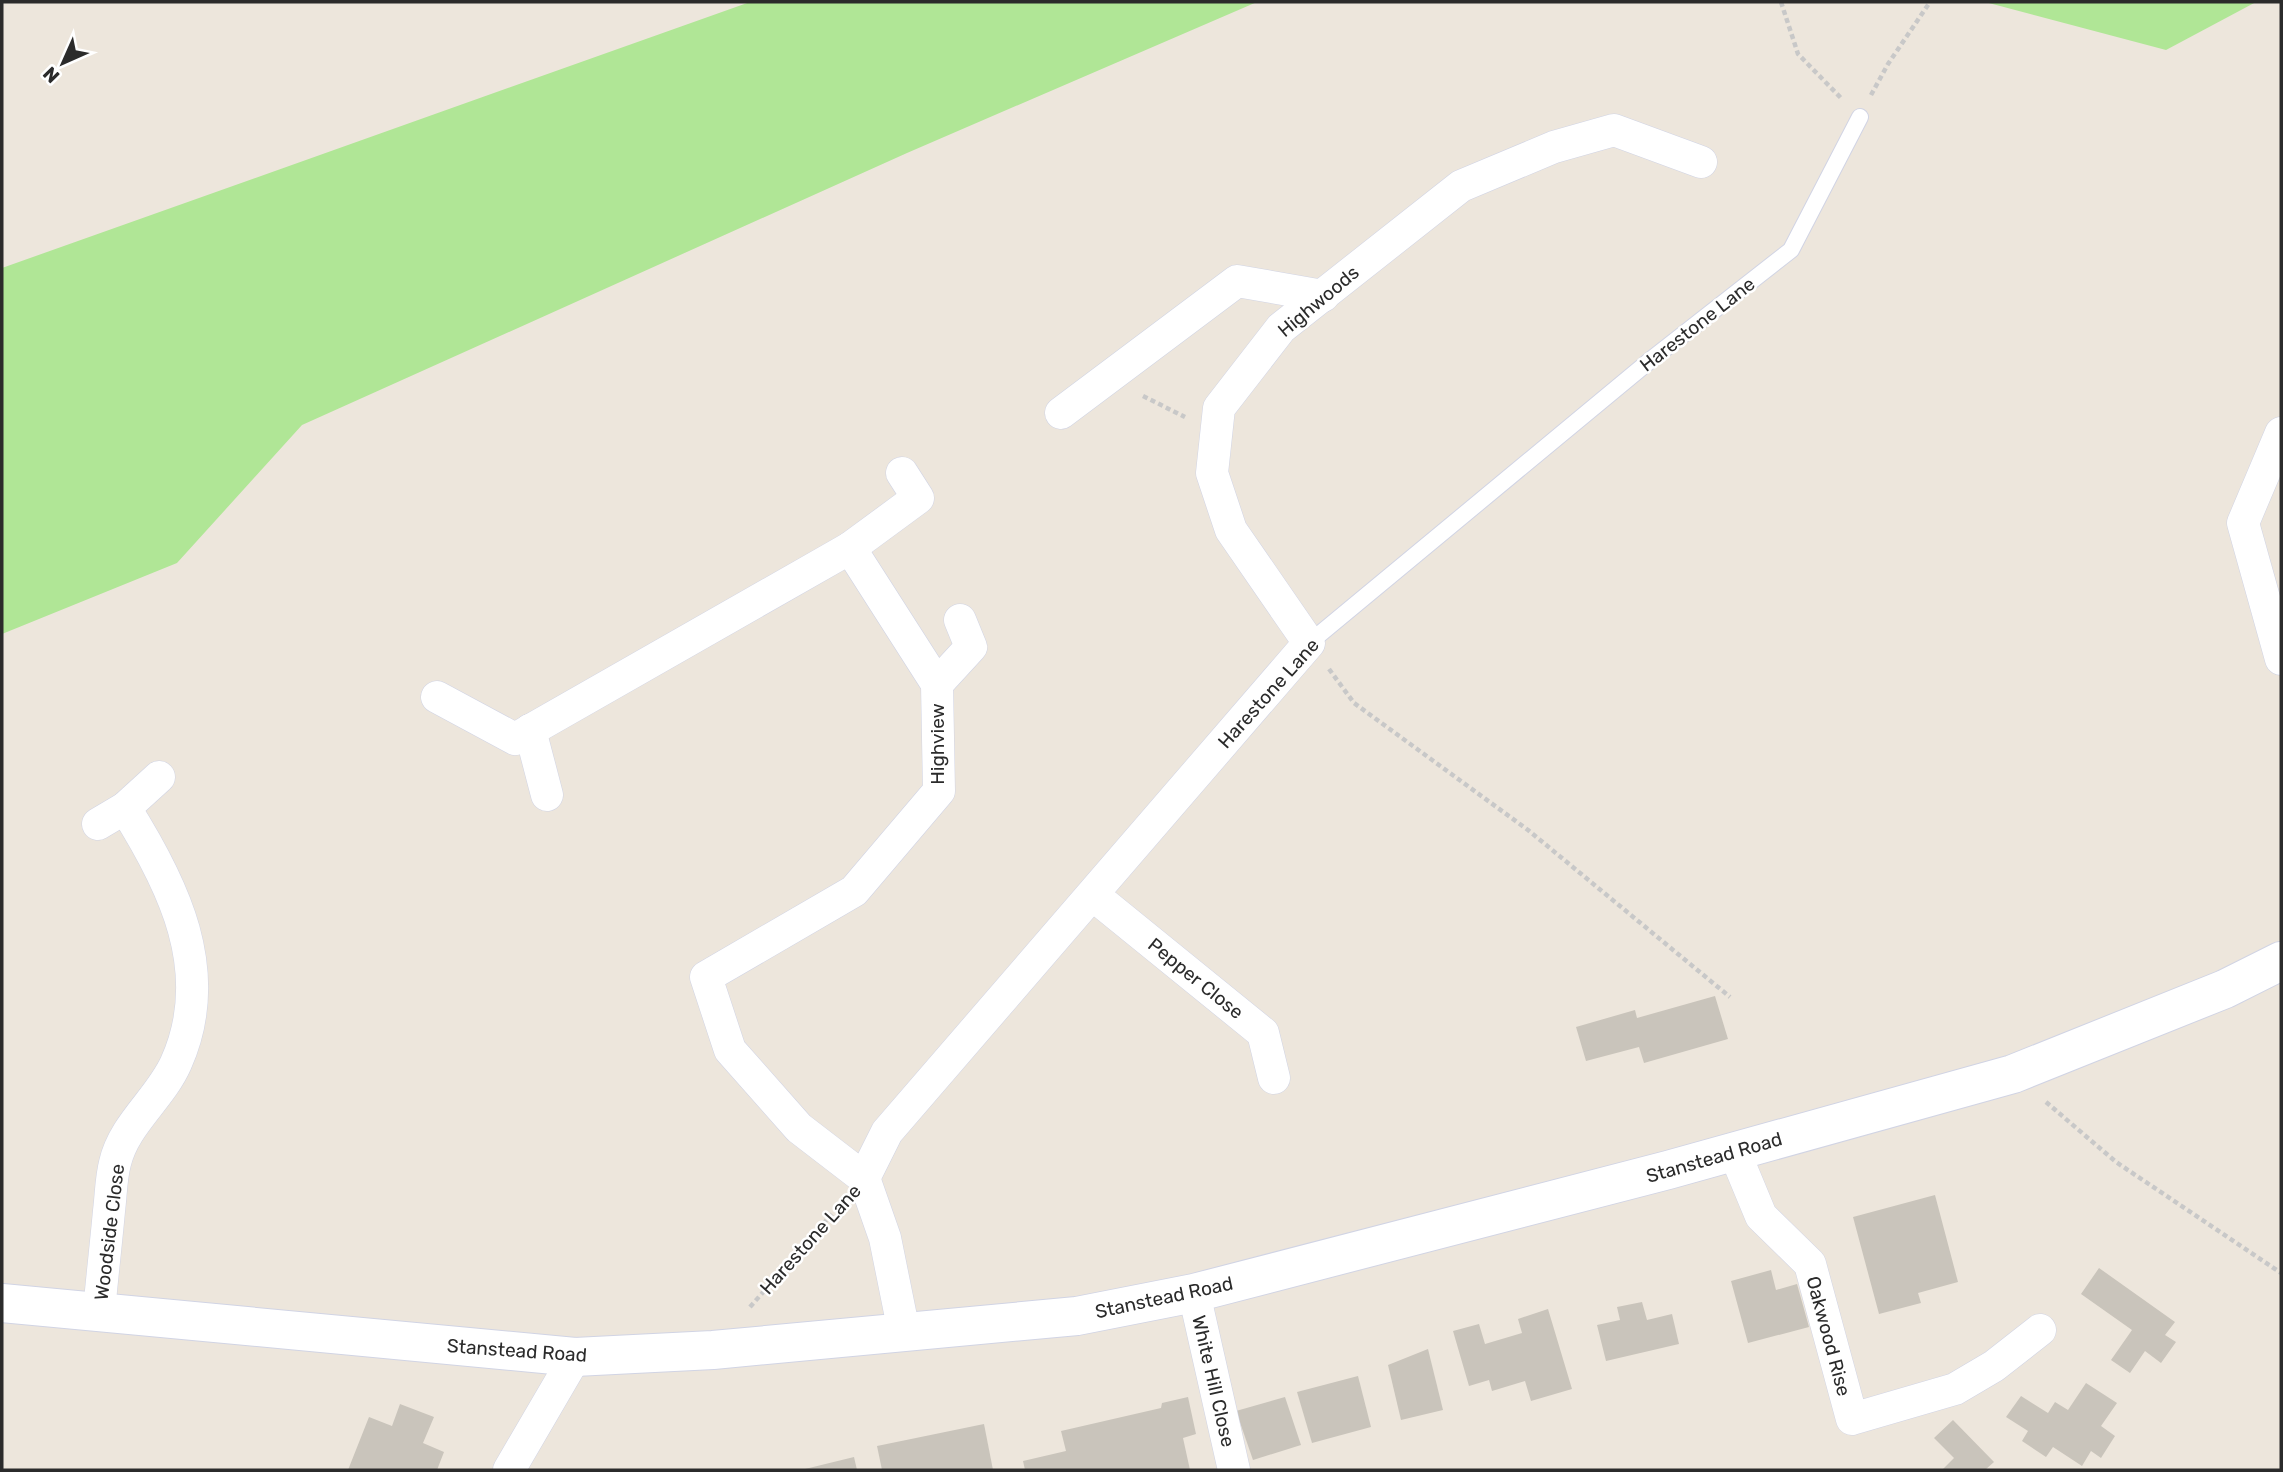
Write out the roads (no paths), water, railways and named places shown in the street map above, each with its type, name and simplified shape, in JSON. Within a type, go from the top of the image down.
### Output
[{"type":"street","name":"Highwoods","points":[[1309,643],[1231,530],[1212,473],[1219,408],[1281,328],[1461,186],[1553,147],[1614,130],[1702,162]]},
{"type":"street","points":[[1061,414],[1237,281],[1323,296]]},
{"type":"street","points":[[2281,433],[2243,523],[2281,659]]},
{"type":"street","points":[[437,697],[515,739],[850,548],[918,498],[902,473]]},
{"type":"street","name":"Highview","points":[[850,548],[937,684],[939,791],[854,891],[706,977],[730,1050],[799,1128],[864,1178]]},
{"type":"street","points":[[937,684],[971,647],[960,620]]},
{"type":"street","name":"Harestone Lane","points":[[864,1178],[887,1132],[1309,643]]},
{"type":"street","points":[[530,730],[547,795]]},
{"type":"street","points":[[98,824],[125,808],[159,777]]},
{"type":"street","name":"Woodside Close","points":[[99,1312],[114,1163],[124,1139],[176,1063],[188,1021],[193,979],[185,929],[173,891],[125,808]]},
{"type":"street","name":"Pepper Close","points":[[1093,895],[1264,1033],[1274,1078]]},
{"type":"street","name":"Stanstead Road","points":[[2,1303],[575,1357],[713,1350],[1077,1315],[1194,1293],[1734,1151],[2013,1074],[2225,989],[2281,961]]},
{"type":"street","name":"Oakwood Rise","points":[[1734,1151],[1761,1216],[1810,1264],[1852,1419],[1955,1389],[1994,1366],[2040,1330]]},
{"type":"street","points":[[864,1178],[885,1238],[904,1332]]},
{"type":"street","name":"White Hill Close","points":[[1194,1293],[1234,1470]]},
{"type":"street","points":[[509,1470],[575,1357]]},
{"type":"lane","name":"Harestone Lane","points":[[1309,643],[1653,358],[1791,250],[1860,117]]}]
